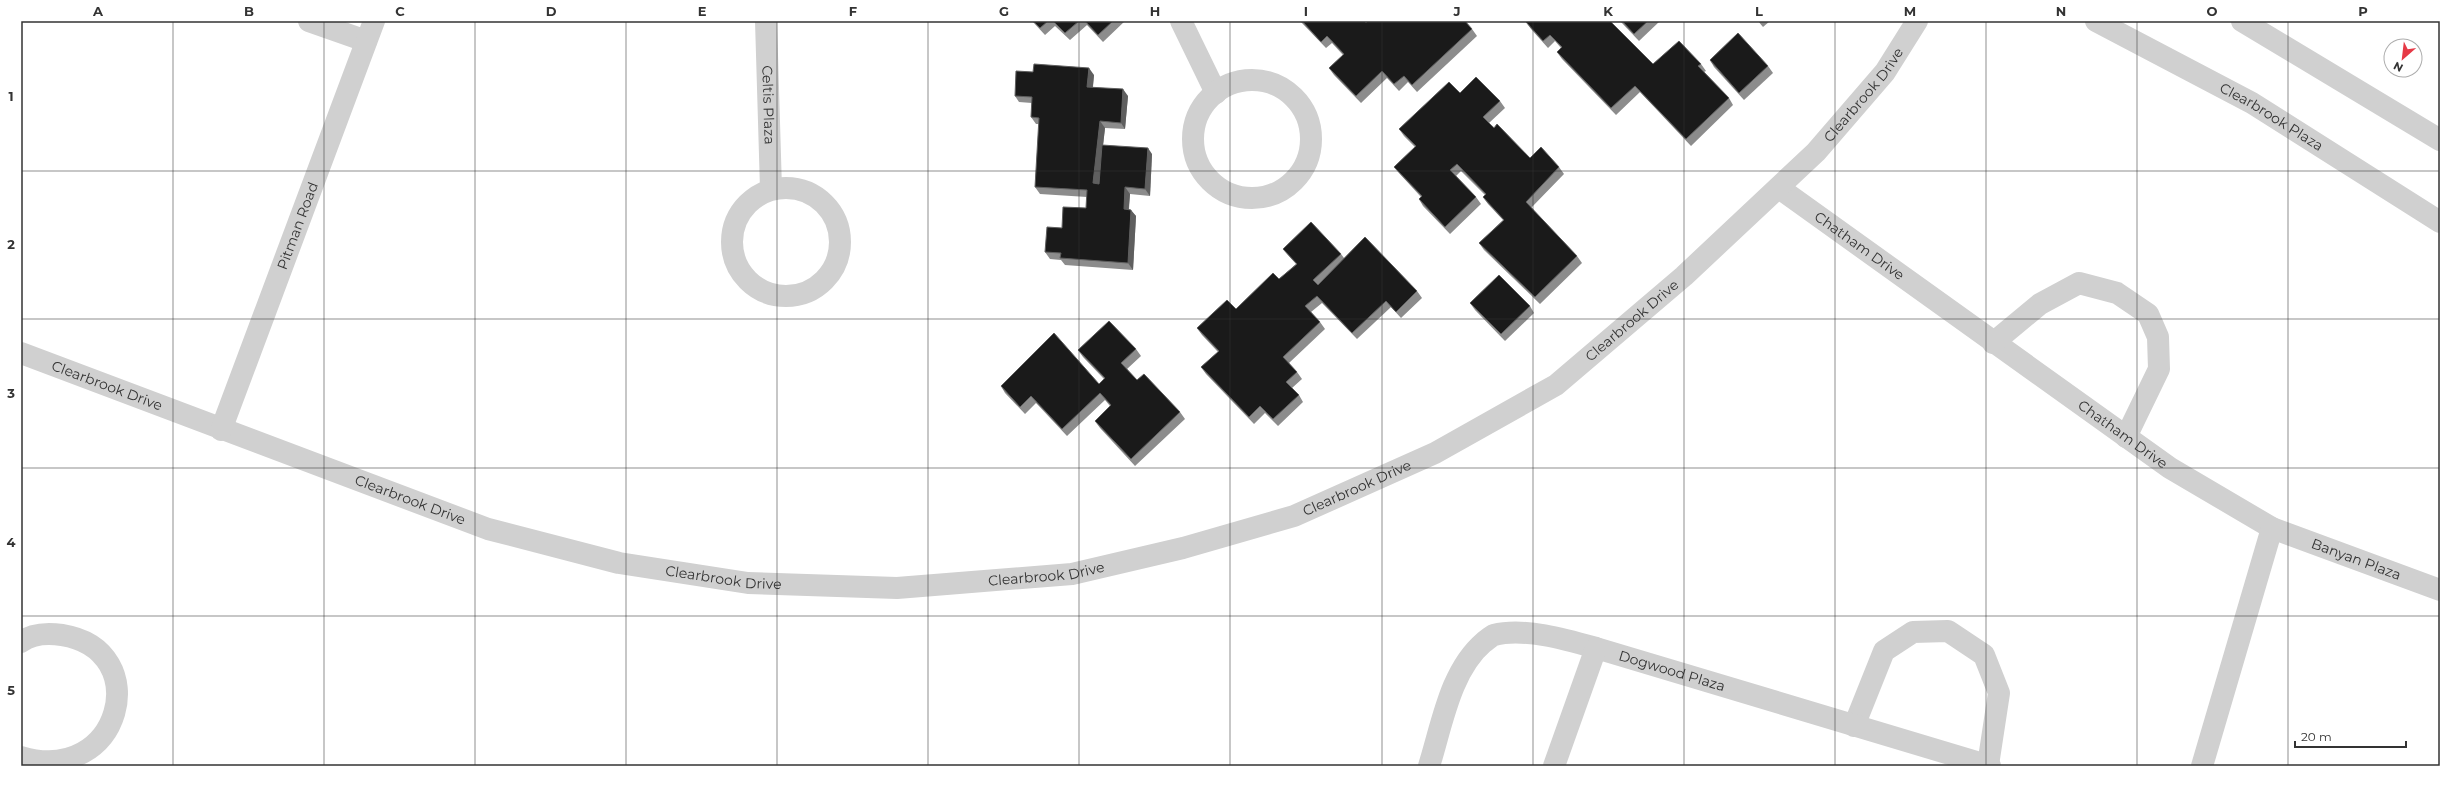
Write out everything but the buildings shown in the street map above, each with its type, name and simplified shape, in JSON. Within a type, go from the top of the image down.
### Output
[{"type":"street","points":[[309,21],[370,31]]},
{"type":"street","name":"Celtis Plaza","points":[[766,21],[771,189]]},
{"type":"street","points":[[1181,21],[1216,93]]},
{"type":"street","name":"Clearbrook Drive","points":[[21,353],[221,430],[488,529],[619,563],[748,583],[897,588],[1072,574],[1183,548],[1294,516],[1435,453],[1556,385],[1684,276],[1816,152],[1885,72],[1917,21]]},
{"type":"street","name":"Clearbrook Plaza","points":[[2096,21],[2252,103],[2440,222]]},
{"type":"street","points":[[2242,21],[2440,140]]},
{"type":"street","name":"Pitman Road","points":[[221,430],[370,31]]},
{"type":"street","points":[[1250,79],[1275,84],[1295,98],[1309,118],[1312,144],[1305,167],[1289,186],[1267,196],[1248,199],[1230,195],[1209,181],[1197,159],[1193,135],[1200,111],[1207,101],[1216,93],[1226,86],[1250,79]]},
{"type":"street","points":[[784,187],[795,188],[816,196],[832,213],[840,234],[839,251],[834,268],[819,285],[799,295],[782,296],[765,292],[746,280],[734,261],[731,238],[737,216],[757,195],[771,189],[784,187]]},
{"type":"street","name":"Chatham Drive","points":[[1778,188],[2170,468],[2272,528]]},
{"type":"street","points":[[1993,343],[2040,304],[2080,283],[2117,293],[2148,314],[2158,337],[2159,369],[2126,437]]},
{"type":"street","points":[[2202,766],[2272,528]]},
{"type":"street","name":"Banyan Plaza","points":[[2272,528],[2440,590]]},
{"type":"street","points":[[1854,726],[1884,651],[1913,632],[1948,631],[1984,655],[1999,693],[1989,766]]},
{"type":"street","points":[[21,642],[26,638],[49,633],[75,637],[95,649],[110,667],[118,689],[116,713],[108,734],[90,753],[69,762],[38,764],[21,757]]},
{"type":"street","name":"Dogwood Plaza","points":[[1430,766],[1452,691],[1473,652],[1493,635],[1521,633],[1549,637],[1596,648],[1989,766]]},
{"type":"street","points":[[1554,766],[1596,648]]}]
